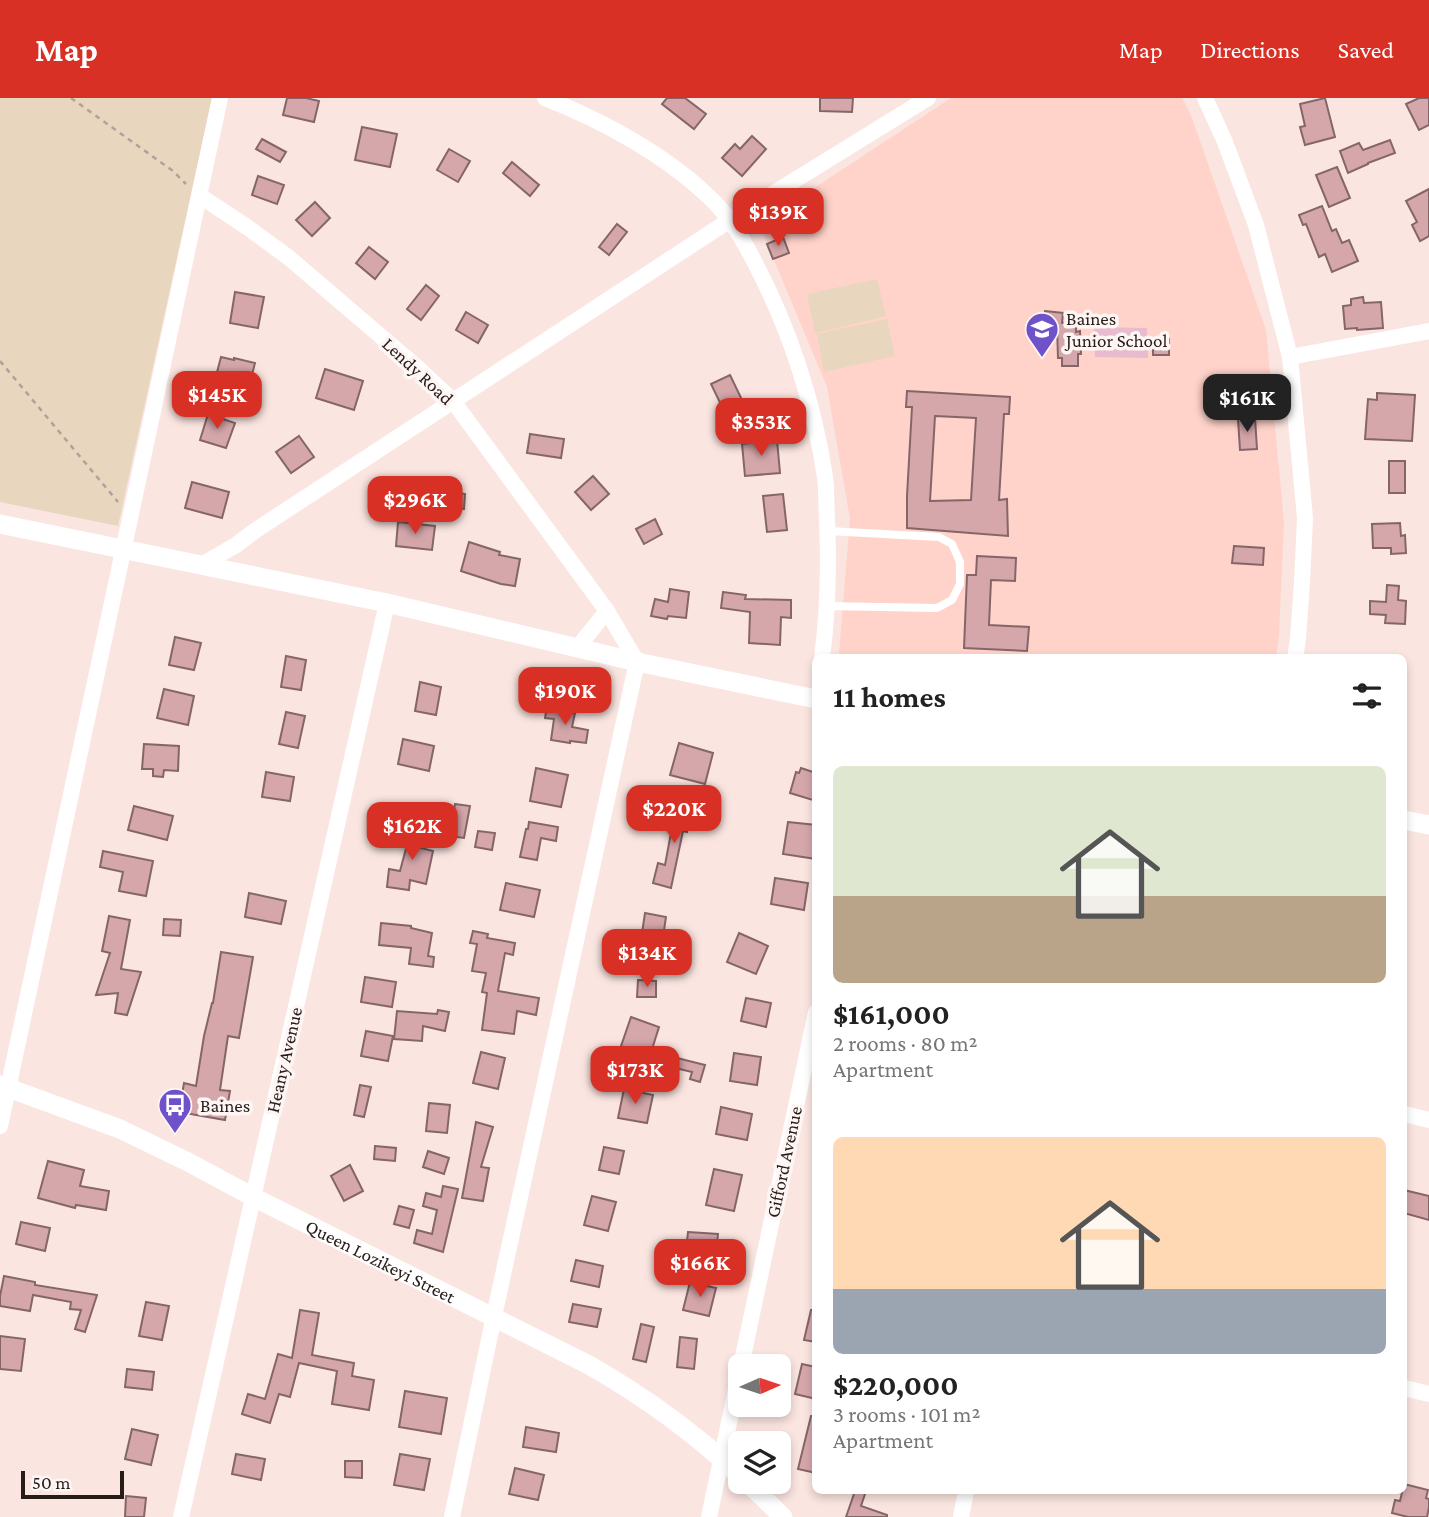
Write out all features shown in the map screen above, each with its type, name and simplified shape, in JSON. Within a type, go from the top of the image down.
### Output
[{"type":"street","points":[[0,1126],[4,1086],[131,518],[220,98]]},
{"type":"street","points":[[545,98],[624,135],[663,160],[709,196],[730,220],[773,296],[795,355],[814,421],[825,479],[828,531],[827,606],[822,654]]},
{"type":"street","points":[[200,566],[730,220],[928,98]]},
{"type":"street","points":[[1205,98],[1225,142],[1256,225],[1290,357],[1305,518],[1296,654]]},
{"type":"street","name":"Lendy Road","points":[[200,197],[288,257],[453,401],[607,611],[637,662]]},
{"type":"street","points":[[1290,357],[1429,331]]},
{"type":"street","points":[[0,524],[387,603],[637,662],[812,697]]},
{"type":"street","name":"Heany Avenue","points":[[181,1517],[387,603]]},
{"type":"street","points":[[577,648],[607,611]]},
{"type":"street","points":[[452,1517],[637,662]]},
{"type":"street","points":[[1407,821],[1429,825]]},
{"type":"street","name":"Gifford Avenue","points":[[709,1517],[812,1031]]},
{"type":"street","name":"Queen Lozikeyi Street","points":[[4,1086],[120,1129],[589,1365],[692,1433],[728,1465]]},
{"type":"street","points":[[1407,1115],[1429,1120]]},
{"type":"street","points":[[1407,1389],[1429,1394]]},
{"type":"street","points":[[759,1494],[783,1517]]},
{"type":"street","points":[[961,1517],[965,1494]]},
{"type":"lane","points":[[827,606],[937,608],[952,600],[960,584],[960,562],[952,544],[940,537],[828,531]]},
{"type":"path","points":[[71,98],[173,170],[200,197]]},
{"type":"path","points":[[0,361],[131,518]]},
{"type":"shaded area","points":[[0,98],[212,98],[118,526],[0,502]]},
{"type":"shaded area","name":"Baines Junior School","points":[[951,98],[1182,98],[1191,115],[1266,330],[1284,522],[1277,654],[840,654],[850,519],[827,387],[764,236],[771,222],[793,202]]},
{"type":"shaded area","points":[[877,279],[886,316],[815,333],[807,294]]},
{"type":"shaded area","points":[[887,319],[895,356],[824,372],[817,334]]},
{"type":"shaded area","points":[[1094,327],[1147,328],[1148,358],[1095,357]]},
{"type":"building","points":[[287,98],[319,101],[314,122],[283,115]]},
{"type":"building","points":[[667,98],[685,98],[706,114],[694,129],[662,104]]},
{"type":"building","points":[[820,98],[853,98],[852,112],[820,111]]},
{"type":"building","points":[[1325,98],[1335,137],[1305,145],[1300,127],[1305,126],[1300,104]]},
{"type":"building","points":[[1419,98],[1429,98],[1429,125],[1419,130],[1406,104]]},
{"type":"building","points":[[362,127],[397,134],[390,167],[355,160]]},
{"type":"building","points":[[752,136],[766,149],[742,176],[722,158],[735,144],[740,149]]},
{"type":"building","points":[[262,139],[286,152],[280,162],[256,149]]},
{"type":"building","points":[[1390,140],[1395,153],[1348,173],[1340,151],[1359,143],[1363,150]]},
{"type":"building","points":[[449,149],[470,161],[458,182],[437,170]]},
{"type":"building","points":[[512,162],[539,185],[530,196],[503,173]]},
{"type":"building","points":[[1337,167],[1350,198],[1329,207],[1316,175]]},
{"type":"building","points":[[258,176],[284,185],[277,204],[252,195]]},
{"type":"building","points":[[1429,189],[1429,236],[1420,241],[1412,225],[1417,222],[1406,201]]},
{"type":"building","points":[[315,202],[330,218],[312,236],[296,220]]},
{"type":"building","points":[[1322,206],[1332,231],[1336,229],[1342,243],[1349,240],[1358,261],[1332,272],[1325,254],[1319,257],[1306,224],[1303,225],[1299,215]]},
{"type":"building","points":[[617,224],[627,232],[609,255],[599,247]]},
{"type":"building","points":[[783,237],[789,253],[773,259],[767,244]]},
{"type":"building","points":[[369,247],[388,262],[375,279],[356,263]]},
{"type":"building","points":[[426,285],[439,296],[421,320],[407,309]]},
{"type":"building","points":[[235,292],[264,297],[258,328],[230,323]]},
{"type":"building","points":[[1363,297],[1364,303],[1381,302],[1383,328],[1345,329],[1343,306],[1351,305],[1351,299]]},
{"type":"building","points":[[1045,311],[1063,313],[1062,323],[1076,322],[1076,332],[1080,331],[1081,354],[1078,354],[1078,366],[1062,366],[1062,358],[1058,358],[1057,326],[1044,325]]},
{"type":"building","points":[[466,312],[488,325],[478,343],[456,330]]},
{"type":"building","points":[[1153,339],[1169,339],[1169,355],[1153,355]]},
{"type":"building","points":[[221,357],[255,363],[248,390],[215,380]]},
{"type":"building","points":[[325,369],[363,381],[354,410],[316,398]]},
{"type":"building","points":[[730,375],[743,402],[724,411],[711,384]]},
{"type":"building","points":[[907,391],[1010,397],[1009,414],[1004,414],[999,500],[1007,499],[1008,536],[907,528],[912,407],[906,407]],"holes":[[[935,416],[976,418],[971,500],[930,501]]]},
{"type":"building","points":[[1377,393],[1415,395],[1412,441],[1365,439],[1368,399],[1377,400]]},
{"type":"building","points":[[208,414],[235,423],[226,448],[200,440]]},
{"type":"building","points":[[1255,418],[1257,449],[1240,450],[1238,419]]},
{"type":"building","points":[[530,434],[564,439],[561,458],[527,453]]},
{"type":"building","points":[[299,436],[314,457],[291,473],[276,452]]},
{"type":"building","points":[[777,440],[780,473],[745,476],[742,444]]},
{"type":"building","points":[[1389,461],[1405,461],[1405,493],[1389,493]]},
{"type":"building","points":[[593,476],[609,494],[591,510],[575,492]]},
{"type":"building","points":[[192,482],[229,492],[222,518],[185,508]]},
{"type":"building","points":[[439,489],[465,494],[464,509],[446,508],[445,516],[434,514]]},
{"type":"building","points":[[783,494],[787,530],[767,532],[763,496]]},
{"type":"building","points":[[655,519],[662,534],[644,544],[636,529]]},
{"type":"building","points":[[398,522],[435,526],[432,550],[396,546]]},
{"type":"building","points":[[1400,523],[1401,536],[1405,535],[1406,553],[1391,554],[1391,548],[1373,548],[1372,524]]},
{"type":"building","points":[[469,542],[500,552],[499,555],[520,559],[515,586],[461,571]]},
{"type":"building","points":[[1234,546],[1264,548],[1263,565],[1232,563]]},
{"type":"building","points":[[977,556],[1016,558],[1015,581],[991,580],[989,625],[1029,627],[1027,651],[964,648],[967,575],[976,575]]},
{"type":"building","points":[[1387,585],[1399,586],[1398,600],[1406,601],[1405,624],[1385,623],[1386,615],[1370,614],[1370,601],[1386,602]]},
{"type":"building","points":[[670,589],[689,592],[686,618],[651,616],[655,599],[668,602]]},
{"type":"building","points":[[723,592],[746,595],[745,599],[791,600],[791,618],[781,617],[780,645],[749,643],[750,612],[721,608]]},
{"type":"building","points":[[175,637],[201,643],[194,670],[169,665]]},
{"type":"building","points":[[286,656],[306,660],[301,690],[281,687]]},
{"type":"building","points":[[420,682],[441,687],[436,715],[415,711]]},
{"type":"building","points":[[164,689],[194,696],[188,725],[157,718]]},
{"type":"building","points":[[547,706],[575,713],[572,727],[588,730],[586,743],[551,740],[554,719],[545,718]]},
{"type":"building","points":[[286,712],[305,716],[298,748],[279,744]]},
{"type":"building","points":[[403,739],[434,746],[429,771],[398,764]]},
{"type":"building","points":[[679,743],[713,753],[705,784],[670,775]]},
{"type":"building","points":[[144,744],[179,746],[178,771],[164,770],[163,777],[153,776],[153,769],[142,769]]},
{"type":"building","points":[[536,768],[568,775],[561,807],[530,801]]},
{"type":"building","points":[[801,768],[812,772],[812,800],[790,793],[796,772],[799,773]]},
{"type":"building","points":[[266,772],[294,777],[290,801],[262,797]]},
{"type":"building","points":[[677,801],[691,803],[687,832],[683,831],[671,888],[653,883],[658,863],[665,865]]},
{"type":"building","points":[[455,804],[470,806],[464,838],[449,836]]},
{"type":"building","points":[[134,806],[173,816],[167,840],[128,830]]},
{"type":"building","points":[[413,822],[425,824],[421,848],[433,851],[426,884],[410,880],[409,890],[387,887],[389,869],[400,871]]},
{"type":"building","points":[[529,822],[558,827],[556,841],[541,838],[537,860],[520,857]]},
{"type":"building","points":[[788,822],[812,825],[812,858],[783,854]]},
{"type":"building","points":[[478,831],[495,833],[492,850],[475,847]]},
{"type":"building","points":[[103,851],[153,861],[146,896],[119,891],[123,872],[100,867]]},
{"type":"building","points":[[775,878],[808,883],[804,910],[771,904]]},
{"type":"building","points":[[506,883],[540,890],[534,917],[500,910]]},
{"type":"building","points":[[249,893],[286,901],[281,924],[245,917]]},
{"type":"building","points":[[645,913],[666,917],[663,937],[642,933]]},
{"type":"building","points":[[109,916],[130,920],[121,969],[141,972],[127,1015],[115,1013],[118,993],[96,995],[110,953],[102,951]]},
{"type":"building","points":[[164,919],[181,920],[180,936],[163,935]]},
{"type":"building","points":[[381,923],[411,926],[432,933],[428,956],[434,957],[433,967],[409,964],[411,948],[379,945]]},
{"type":"building","points":[[473,931],[488,934],[487,938],[515,943],[513,955],[505,953],[498,991],[539,998],[536,1015],[517,1011],[514,1034],[482,1030],[487,993],[482,992],[486,973],[472,971],[477,944],[470,943]]},
{"type":"building","points":[[739,933],[768,946],[756,974],[727,962]]},
{"type":"building","points":[[221,952],[253,957],[239,1038],[228,1036],[220,1090],[230,1091],[225,1120],[179,1112],[184,1083],[196,1086]]},
{"type":"building","points":[[365,977],[396,982],[392,1007],[361,1002]]},
{"type":"building","points":[[638,980],[656,981],[656,997],[637,997]]},
{"type":"building","points":[[746,998],[771,1003],[766,1027],[741,1021]]},
{"type":"building","points":[[438,1010],[449,1012],[445,1031],[423,1026],[422,1041],[394,1039],[397,1011],[437,1014]]},
{"type":"building","points":[[631,1017],[659,1027],[648,1062],[619,1052]]},
{"type":"building","points":[[366,1031],[393,1036],[388,1061],[361,1056]]},
{"type":"building","points":[[481,1052],[505,1058],[498,1089],[473,1083]]},
{"type":"building","points":[[734,1053],[761,1057],[757,1085],[730,1081]]},
{"type":"building","points":[[673,1057],[705,1065],[700,1082],[690,1079],[692,1072],[671,1067]]},
{"type":"building","points":[[360,1085],[371,1087],[364,1117],[354,1115]]},
{"type":"building","points":[[624,1089],[653,1095],[647,1123],[618,1118]]},
{"type":"building","points":[[429,1103],[450,1105],[447,1133],[426,1131]]},
{"type":"building","points":[[721,1107],[752,1114],[747,1140],[716,1134]]},
{"type":"building","points":[[476,1122],[493,1127],[481,1167],[489,1168],[483,1201],[462,1198]]},
{"type":"building","points":[[375,1146],[396,1148],[395,1161],[374,1159]]},
{"type":"building","points":[[604,1147],[624,1151],[619,1174],[599,1170]]},
{"type":"building","points":[[428,1151],[449,1158],[444,1174],[423,1167]]},
{"type":"building","points":[[48,1161],[84,1170],[80,1186],[109,1191],[106,1210],[76,1205],[75,1208],[38,1198]]},
{"type":"building","points":[[350,1165],[363,1191],[344,1201],[331,1176]]},
{"type":"building","points":[[714,1169],[742,1175],[734,1211],[706,1205]]},
{"type":"building","points":[[443,1186],[458,1189],[443,1252],[414,1243],[417,1230],[432,1234],[437,1210],[423,1206],[426,1193],[441,1197]]},
{"type":"building","points":[[1407,1191],[1429,1196],[1429,1220],[1407,1214]]},
{"type":"building","points":[[592,1196],[616,1202],[608,1231],[584,1225]]},
{"type":"building","points":[[399,1206],[414,1210],[409,1228],[394,1224]]},
{"type":"building","points":[[21,1222],[50,1228],[45,1251],[16,1244]]},
{"type":"building","points":[[688,1232],[718,1234],[716,1254],[686,1251]]},
{"type":"building","points":[[576,1260],[603,1266],[599,1287],[571,1281]]},
{"type":"building","points":[[4,1276],[35,1282],[35,1285],[97,1295],[85,1332],[75,1329],[81,1310],[70,1309],[71,1302],[33,1295],[30,1311],[0,1306]]},
{"type":"building","points":[[690,1282],[716,1288],[709,1316],[683,1310]]},
{"type":"building","points":[[146,1302],[169,1306],[162,1340],[139,1336]]},
{"type":"building","points":[[573,1304],[601,1309],[597,1327],[569,1322]]},
{"type":"building","points":[[300,1310],[319,1313],[312,1355],[354,1363],[352,1376],[374,1380],[369,1410],[332,1404],[337,1371],[299,1363],[290,1397],[279,1394],[270,1423],[242,1414],[248,1394],[265,1399],[278,1354],[292,1358]]},
{"type":"building","points":[[811,1310],[812,1310],[812,1341],[804,1340]]},
{"type":"building","points":[[641,1324],[654,1327],[646,1362],[633,1359]]},
{"type":"building","points":[[0,1336],[25,1339],[21,1371],[0,1369]]},
{"type":"building","points":[[680,1337],[697,1339],[694,1369],[677,1367]]},
{"type":"building","points":[[802,1364],[812,1366],[812,1398],[795,1394]]},
{"type":"building","points":[[127,1369],[154,1372],[152,1390],[125,1387]]},
{"type":"building","points":[[405,1391],[447,1398],[441,1434],[399,1427]]},
{"type":"building","points":[[811,1416],[812,1416],[812,1472],[798,1469]]},
{"type":"building","points":[[526,1427],[559,1433],[556,1452],[523,1447]]},
{"type":"building","points":[[132,1429],[158,1435],[151,1465],[125,1459]]},
{"type":"building","points":[[236,1454],[265,1459],[261,1480],[232,1474]]},
{"type":"building","points":[[400,1454],[430,1459],[424,1490],[394,1485]]},
{"type":"building","points":[[345,1461],[362,1461],[362,1478],[345,1477]]},
{"type":"building","points":[[515,1468],[544,1475],[538,1500],[509,1494]]},
{"type":"building","points":[[1407,1485],[1428,1490],[1427,1517],[1408,1517],[1392,1513],[1395,1500],[1400,1501],[1402,1494],[1407,1494]]},
{"type":"building","points":[[854,1494],[865,1494],[861,1506],[887,1515],[887,1517],[846,1517]]},
{"type":"building","points":[[126,1496],[146,1498],[144,1517],[125,1517]]},
{"type":"place","name":"Baines Junior School","points":[[1042,359]]},
{"type":"place","name":"Baines","points":[[175,1135]]}]
